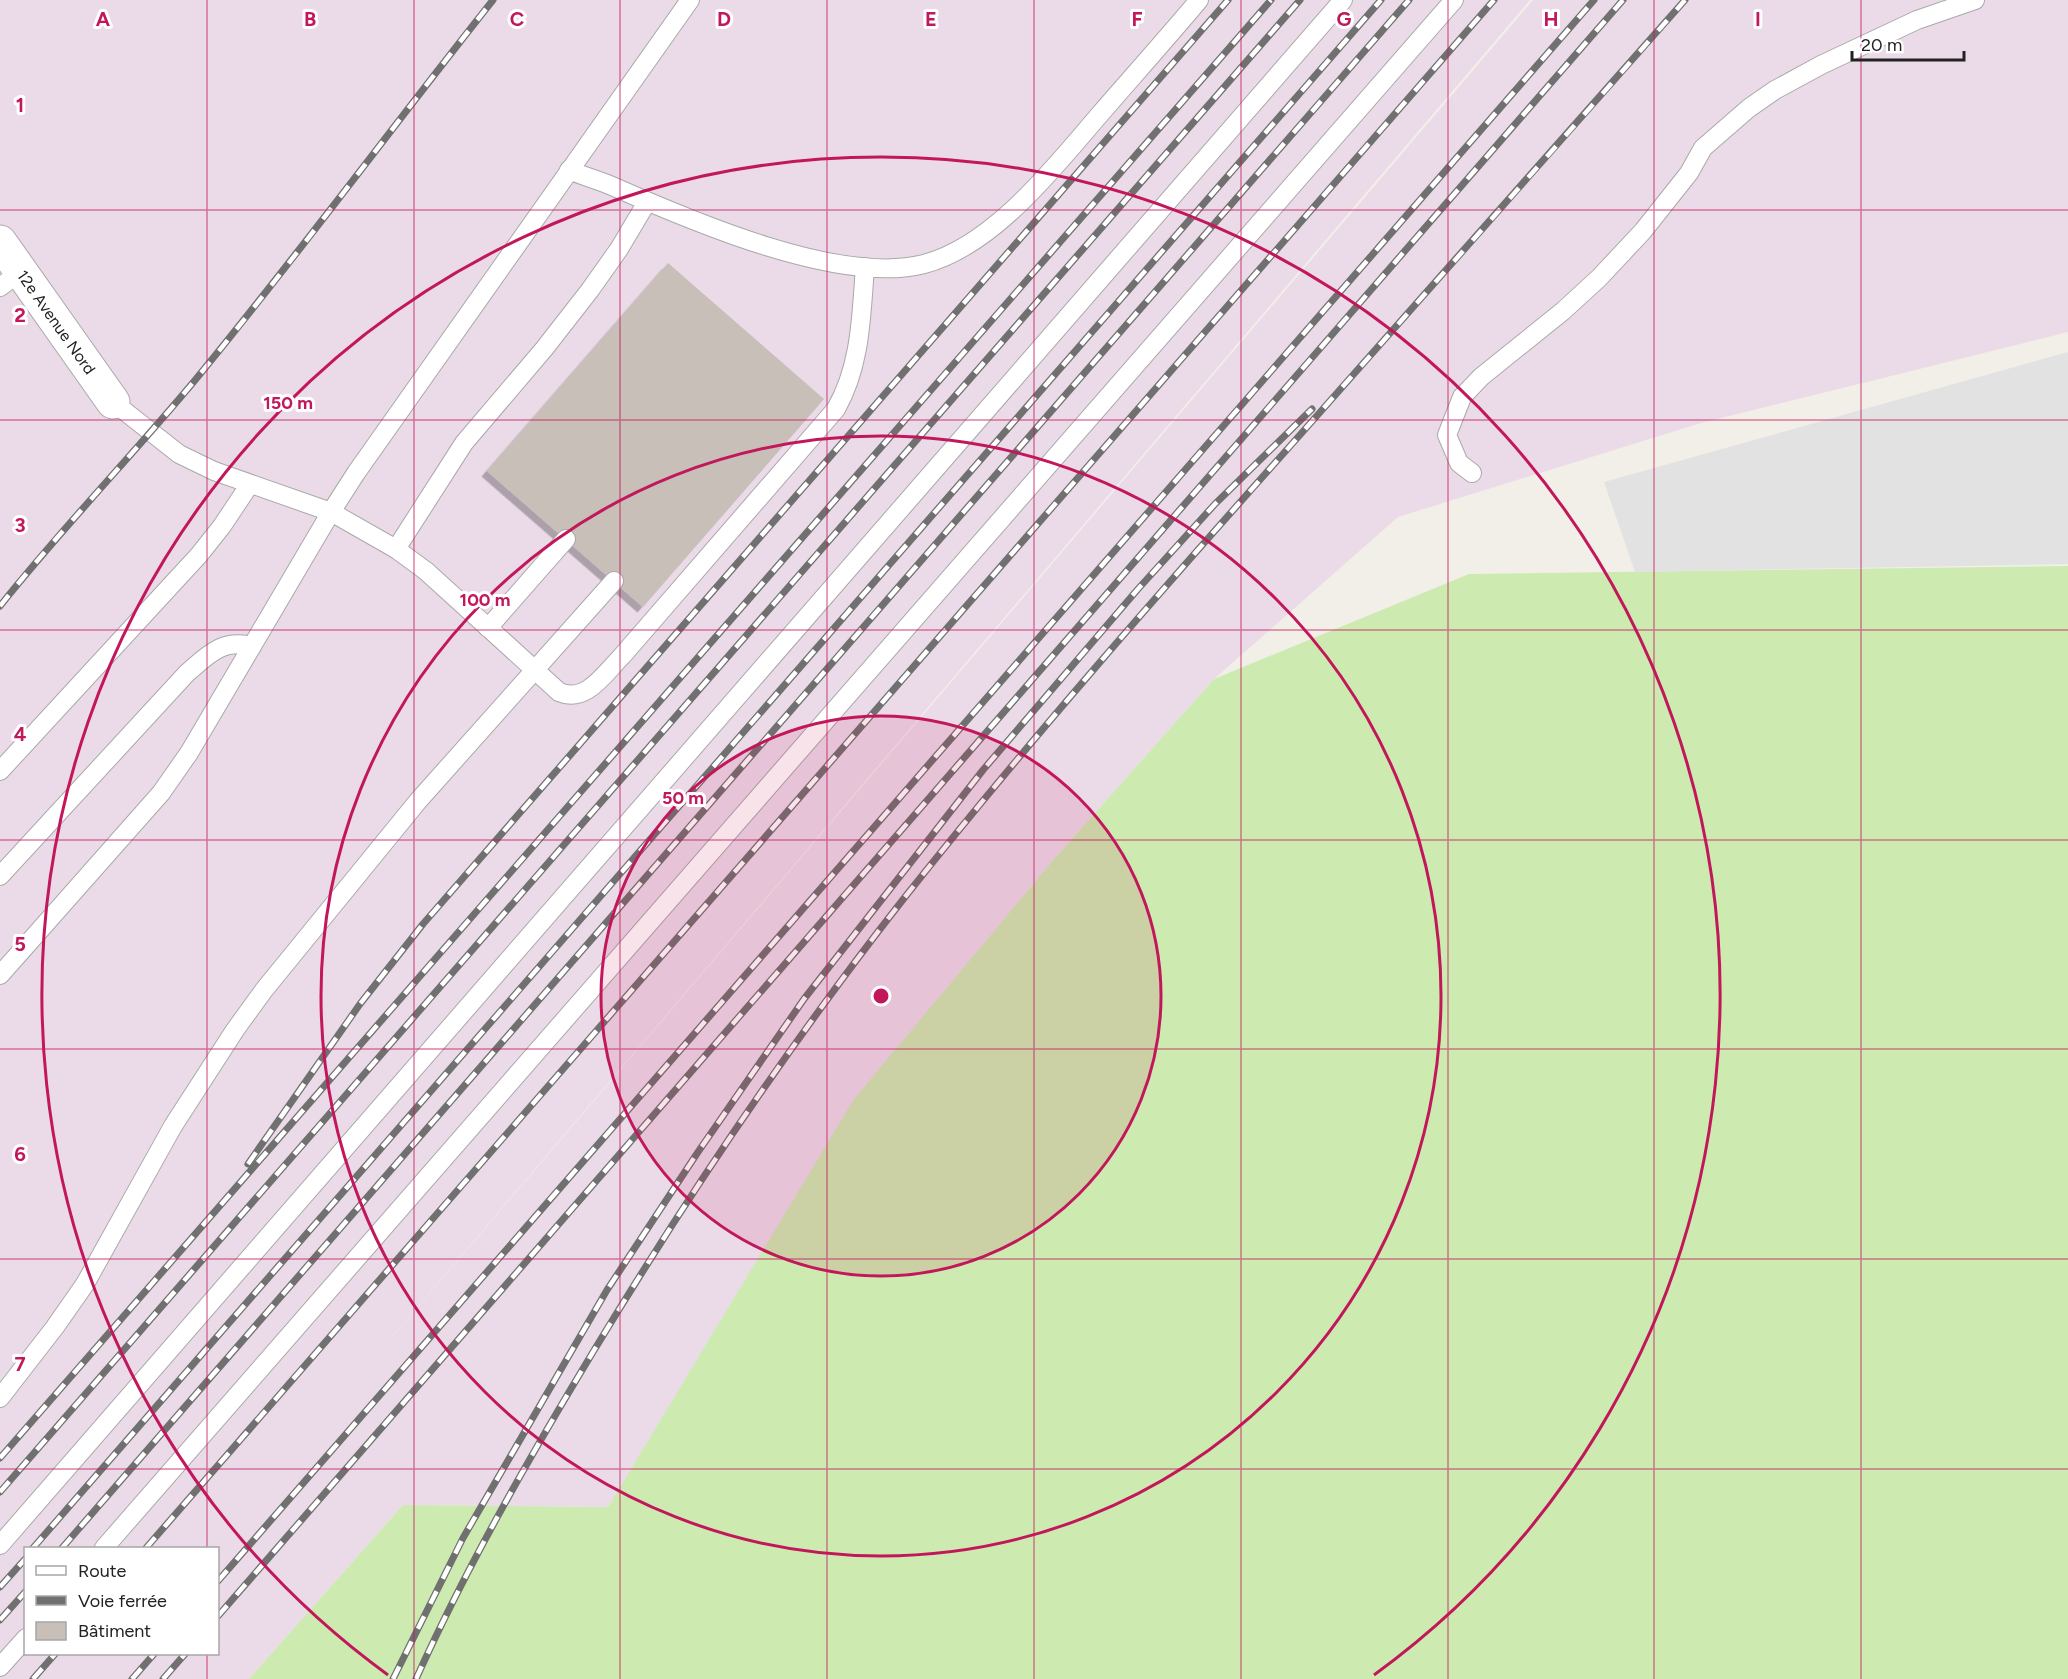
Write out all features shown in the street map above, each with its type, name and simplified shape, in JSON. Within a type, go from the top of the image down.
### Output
[{"type":"street","name":"12e Avenue Nord","points":[[0,242],[11,279],[113,402]]},
{"type":"lane","points":[[0,975],[161,793],[189,753],[356,473],[690,0]]},
{"type":"lane","points":[[569,170],[740,237],[818,260],[865,267],[898,268],[924,264],[962,248],[986,231],[1037,186],[1199,0]]},
{"type":"lane","points":[[0,1545],[1343,0]]},
{"type":"lane","points":[[105,1547],[1454,0]]},
{"type":"lane","points":[[1472,472],[1459,463],[1447,435],[1462,397],[1480,377],[1563,311],[1599,278],[1643,231],[1683,181],[1703,148],[1749,108],[1784,85],[1917,20],[1975,0]]},
{"type":"lane","points":[[396,549],[464,443],[544,349],[590,290],[619,249],[647,202]]},
{"type":"lane","points":[[113,402],[179,454],[214,471],[331,512],[396,549],[426,571],[533,670],[559,692],[568,696],[585,692],[622,656],[836,409],[847,390],[855,361],[865,267]]},
{"type":"lane","points":[[0,771],[199,555],[250,484]]},
{"type":"lane","points":[[488,628],[566,540]]},
{"type":"lane","points":[[0,1398],[85,1284],[173,1126],[241,1022],[304,940],[418,801],[614,581]]},
{"type":"lane","points":[[0,876],[187,673],[216,650],[230,644],[252,646]]},
{"type":"lane","points":[[0,1667],[24,1640]]},
{"type":"shaded area","points":[[0,0],[1530,0],[273,1477],[1533,0],[2068,0],[2068,332],[1701,423],[1398,517],[1214,679],[1054,859],[855,1099],[608,1507],[403,1505],[249,1679],[0,1679]]},
{"type":"shaded area","points":[[2068,352],[2068,564],[1635,572],[1604,482]]},
{"type":"green space","points":[[2068,566],[2068,1679],[249,1679],[403,1505],[608,1507],[854,1099],[1054,859],[1214,679],[1469,574]]},
{"type":"building","points":[[668,263],[824,399],[643,607],[487,471]]},
{"type":"railway","points":[[0,606],[196,379],[493,0]]},
{"type":"railway","points":[[248,1164],[360,1004],[423,924],[1228,0]]},
{"type":"railway","points":[[0,1458],[1271,0]]},
{"type":"railway","points":[[0,1492],[1300,0]]},
{"type":"railway","points":[[34,1547],[1381,0]]},
{"type":"railway","points":[[63,1547],[1409,0]]},
{"type":"railway","points":[[147,1547],[1494,0]]},
{"type":"railway","points":[[219,1580],[1594,0]]},
{"type":"railway","points":[[219,1615],[1623,0]]},
{"type":"railway","points":[[416,1679],[456,1595],[522,1472],[629,1293],[703,1177],[781,1063],[863,952],[951,839],[1095,668],[1685,0]]},
{"type":"railway","points":[[393,1679],[463,1538],[607,1290],[698,1152],[804,999],[983,770],[1138,589],[1215,504],[1312,409]]},
{"type":"railway","points":[[0,1587],[24,1560]]},
{"type":"railway","points":[[0,1620],[24,1593]]},
{"type":"railway","points":[[33,1679],[54,1655]]},
{"type":"railway","points":[[132,1679],[153,1655]]},
{"type":"railway","points":[[163,1679],[184,1655]]}]
